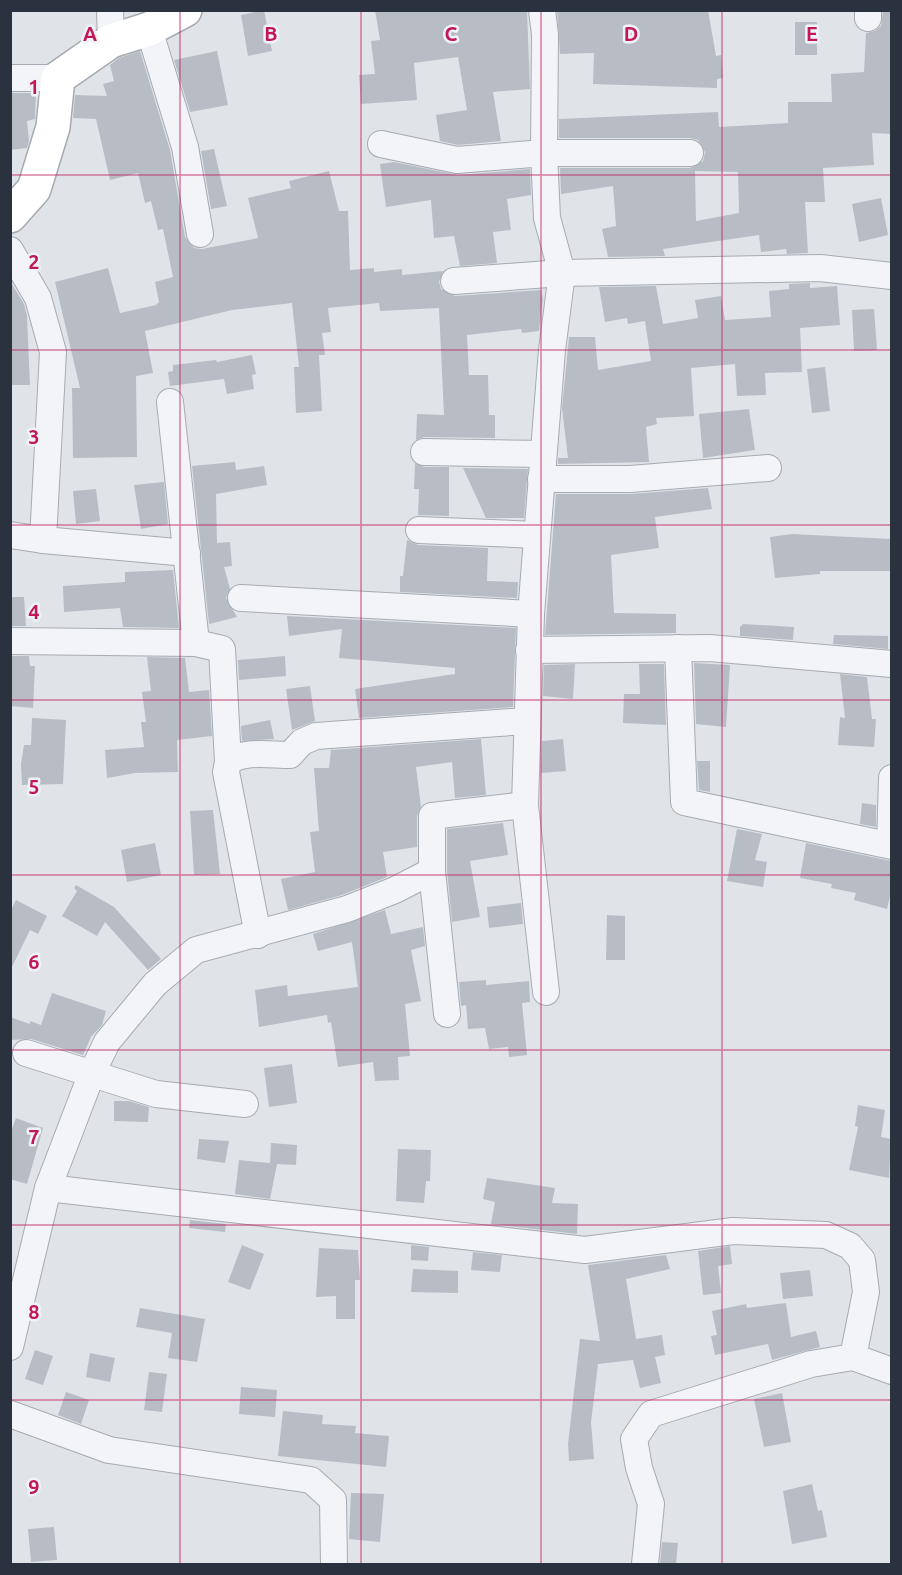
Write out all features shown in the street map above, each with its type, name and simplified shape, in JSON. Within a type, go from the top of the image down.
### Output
[{"type":"street","points":[[10,216],[34,189],[53,126],[58,78],[110,26],[149,29],[184,10]]},
{"type":"street","points":[[542,10],[545,35],[544,153],[547,218],[562,273],[552,350],[531,614],[525,805],[546,992]]},
{"type":"street","points":[[149,29],[185,147],[200,234]]},
{"type":"street","points":[[10,78],[58,78]]},
{"type":"street","points":[[381,144],[457,160],[544,153],[690,153]]},
{"type":"street","points":[[10,249],[38,298],[53,352],[43,540]]},
{"type":"street","points":[[453,281],[562,273],[820,268],[891,276]]},
{"type":"street","points":[[170,402],[196,643]]},
{"type":"street","points":[[424,452],[543,454]]},
{"type":"street","points":[[541,480],[630,479],[768,468]]},
{"type":"street","points":[[419,530],[537,535]]},
{"type":"street","points":[[10,535],[187,553]]},
{"type":"street","points":[[241,598],[531,614]]},
{"type":"street","points":[[10,641],[196,643],[222,649],[228,762],[226,772],[258,935]]},
{"type":"street","points":[[678,648],[684,802],[891,845],[891,778]]},
{"type":"street","points":[[529,650],[709,648],[891,664]]},
{"type":"street","points":[[228,762],[234,757],[247,755],[290,755],[302,742],[316,736],[526,721]]},
{"type":"street","points":[[447,1014],[432,871],[432,816],[525,805]]},
{"type":"street","points":[[10,1347],[48,1188],[92,1074],[107,1042],[155,984],[196,950],[347,909],[396,890],[432,871]]},
{"type":"street","points":[[26,1053],[156,1094],[245,1104]]},
{"type":"street","points":[[48,1188],[585,1250],[733,1231],[826,1235],[850,1246],[862,1260],[866,1292],[853,1358]]},
{"type":"street","points":[[645,1564],[651,1504],[634,1439],[651,1414],[811,1364],[853,1358],[891,1371]]},
{"type":"street","points":[[10,1414],[109,1450],[311,1479],[333,1500],[334,1564]]},
{"type":"building","points":[[264,10],[272,51],[248,56],[241,15]]},
{"type":"building","points":[[375,10],[527,10],[530,89],[493,92],[501,141],[458,145],[440,141],[436,115],[467,110],[458,57],[414,63],[417,100],[361,104],[359,75],[375,74],[371,41],[380,40]]},
{"type":"building","points":[[557,10],[708,10],[716,56],[721,55],[723,78],[717,79],[717,88],[593,84],[594,53],[560,54]]},
{"type":"building","points":[[883,11],[891,11],[891,134],[872,133],[874,165],[823,168],[825,202],[805,202],[808,253],[787,254],[786,249],[761,252],[759,235],[663,249],[665,256],[608,257],[602,229],[616,226],[613,186],[561,194],[560,168],[690,168],[703,161],[705,152],[698,140],[690,138],[559,138],[559,119],[718,112],[719,127],[788,123],[788,102],[832,102],[831,74],[864,72],[866,33],[875,31],[881,26]],"holes":[[[695,171],[738,172],[739,213],[696,221]]]},
{"type":"building","points":[[795,22],[817,22],[817,55],[795,55]]},
{"type":"building","points":[[140,51],[170,150],[185,237],[194,248],[202,249],[258,238],[248,198],[291,188],[289,181],[329,171],[339,211],[348,211],[350,270],[374,268],[374,272],[402,269],[402,275],[443,271],[439,282],[441,289],[455,296],[541,290],[543,299],[539,331],[522,333],[521,329],[467,335],[469,375],[488,375],[489,415],[495,415],[495,438],[424,437],[416,440],[417,414],[444,415],[439,308],[380,311],[379,303],[328,308],[331,332],[322,333],[325,355],[319,355],[322,411],[296,413],[294,367],[299,367],[292,303],[232,310],[145,331],[153,373],[136,376],[137,457],[73,458],[72,388],[80,388],[55,282],[108,268],[120,313],[156,305],[159,302],[155,282],[173,277],[163,229],[158,230],[151,201],[145,203],[138,173],[110,180],[96,119],[73,118],[75,95],[107,96],[103,84],[114,81],[110,65],[119,58]]},
{"type":"building","points":[[217,51],[228,105],[190,112],[174,60]]},
{"type":"building","points":[[10,93],[36,93],[35,119],[27,121],[29,141],[27,148],[10,150]]},
{"type":"building","points":[[214,149],[227,206],[211,209],[201,151]]},
{"type":"building","points":[[394,162],[458,175],[530,169],[531,195],[507,199],[511,230],[493,232],[497,263],[460,266],[454,236],[434,238],[431,200],[386,207],[380,164]]},
{"type":"building","points":[[881,198],[888,235],[859,242],[852,204]]},
{"type":"building","points":[[10,281],[24,304],[27,316],[30,385],[10,385]]},
{"type":"building","points":[[810,283],[810,288],[837,286],[840,325],[800,328],[802,372],[765,373],[766,395],[737,396],[735,364],[691,368],[694,416],[656,418],[657,424],[646,427],[649,462],[558,464],[558,458],[568,458],[562,408],[569,337],[595,337],[598,370],[651,361],[645,321],[628,324],[627,318],[605,322],[599,287],[656,286],[663,324],[698,318],[695,300],[721,296],[725,320],[771,317],[769,291],[789,289],[789,284]]},
{"type":"building","points":[[874,309],[877,350],[854,351],[852,310]]},
{"type":"building","points":[[252,355],[256,374],[252,375],[254,389],[227,394],[224,379],[170,386],[168,372],[173,371],[173,365],[216,360],[217,362]]},
{"type":"building","points":[[825,367],[830,411],[812,413],[807,369]]},
{"type":"building","points":[[749,409],[755,450],[703,458],[699,414]]},
{"type":"building","points":[[235,462],[236,470],[264,466],[267,485],[216,494],[217,543],[230,542],[232,566],[224,567],[230,589],[226,598],[237,617],[209,624],[192,466]]},
{"type":"building","points":[[415,463],[424,467],[449,467],[449,516],[418,515],[419,489],[414,489]]},
{"type":"building","points":[[463,468],[528,469],[524,518],[486,518]]},
{"type":"building","points":[[164,482],[168,524],[141,529],[134,485]]},
{"type":"building","points":[[708,488],[712,509],[655,517],[659,548],[611,555],[614,613],[676,614],[676,633],[545,635],[556,494],[631,494]]},
{"type":"building","points":[[96,489],[100,521],[76,524],[73,491]]},
{"type":"building","points":[[792,534],[891,539],[891,571],[820,571],[820,574],[775,578],[770,537]]},
{"type":"building","points":[[407,540],[418,545],[488,548],[487,581],[518,582],[517,598],[400,592],[400,576],[403,576]]},
{"type":"building","points":[[173,570],[179,628],[123,627],[120,608],[64,612],[63,586],[125,582],[125,572]]},
{"type":"building","points":[[10,597],[24,597],[26,626],[10,626]]},
{"type":"building","points":[[287,616],[516,628],[513,707],[359,718],[355,689],[455,674],[455,668],[339,658],[342,629],[289,636]]},
{"type":"building","points":[[743,624],[794,627],[793,640],[740,636],[740,627]]},
{"type":"building","points":[[834,635],[888,636],[888,649],[833,644]]},
{"type":"building","points":[[10,656],[29,656],[30,666],[35,666],[33,708],[10,706]]},
{"type":"building","points":[[285,656],[286,676],[239,680],[238,660]]},
{"type":"building","points":[[147,657],[185,658],[189,692],[209,690],[212,736],[177,740],[178,772],[135,773],[107,778],[105,750],[144,747],[141,722],[146,722],[142,692],[151,691]]},
{"type":"building","points":[[694,663],[730,665],[726,727],[696,724]]},
{"type":"building","points":[[575,664],[573,699],[543,696],[544,665]]},
{"type":"building","points":[[639,664],[664,664],[666,725],[623,723],[624,694],[640,694]]},
{"type":"building","points":[[840,674],[867,677],[872,719],[876,719],[874,747],[838,745],[840,717],[845,718]]},
{"type":"building","points":[[310,686],[315,721],[292,730],[286,689]]},
{"type":"building","points":[[32,718],[66,720],[63,784],[22,785],[21,764],[24,745],[31,745]]},
{"type":"building","points":[[270,720],[274,739],[242,741],[241,726]]},
{"type":"building","points":[[481,739],[486,795],[455,798],[452,762],[416,767],[421,807],[417,816],[417,847],[383,852],[387,877],[342,895],[288,910],[281,879],[315,872],[310,832],[319,831],[314,768],[329,768],[331,750]]},
{"type":"building","points":[[563,739],[566,771],[541,773],[542,741]]},
{"type":"building","points":[[697,761],[710,761],[710,792],[699,790]]},
{"type":"building","points":[[862,803],[876,805],[876,827],[860,824]]},
{"type":"building","points":[[213,810],[220,874],[194,875],[190,811]]},
{"type":"building","points":[[503,823],[508,855],[470,861],[480,917],[452,922],[447,870],[447,829]]},
{"type":"building","points":[[737,829],[762,834],[755,860],[767,862],[763,887],[727,881]]},
{"type":"building","points":[[155,843],[161,875],[127,882],[121,850]]},
{"type":"building","points":[[806,843],[891,861],[891,892],[887,909],[854,900],[856,893],[831,888],[832,884],[800,878]]},
{"type":"building","points":[[76,885],[114,907],[161,959],[148,970],[105,922],[97,936],[62,916],[77,891],[74,888]]},
{"type":"building","points":[[16,900],[47,916],[38,934],[30,930],[10,971],[10,912]]},
{"type":"building","points":[[521,903],[523,924],[489,928],[487,907]]},
{"type":"building","points":[[385,910],[391,934],[423,927],[425,946],[411,950],[421,1001],[405,1004],[410,1056],[398,1057],[399,1080],[375,1081],[373,1062],[338,1067],[331,1022],[328,1023],[327,1015],[259,1027],[255,990],[287,985],[288,996],[358,987],[352,942],[318,951],[313,934]]},
{"type":"building","points":[[607,915],[625,916],[625,960],[606,960]]},
{"type":"building","points":[[486,980],[486,985],[529,981],[530,1002],[522,1003],[527,1055],[509,1057],[508,1047],[489,1049],[485,1028],[468,1029],[466,1005],[461,1006],[459,982]]},
{"type":"building","points":[[52,993],[106,1011],[102,1025],[91,1037],[83,1055],[31,1039],[10,1040],[10,1017],[41,1025]]},
{"type":"building","points":[[292,1064],[297,1103],[269,1107],[264,1068]]},
{"type":"building","points":[[114,1101],[129,1101],[149,1107],[148,1122],[114,1121]]},
{"type":"building","points":[[858,1105],[885,1110],[881,1137],[891,1139],[889,1178],[849,1170],[858,1127],[855,1126]]},
{"type":"building","points":[[16,1118],[43,1128],[27,1184],[10,1179],[10,1134]]},
{"type":"building","points":[[199,1139],[229,1141],[225,1163],[197,1159]]},
{"type":"building","points":[[271,1143],[297,1145],[296,1165],[277,1164],[270,1199],[235,1194],[239,1160],[270,1163]]},
{"type":"building","points":[[398,1149],[431,1150],[430,1181],[426,1181],[424,1203],[396,1201]]},
{"type":"building","points":[[487,1178],[555,1188],[552,1203],[578,1204],[577,1234],[491,1224],[495,1202],[483,1199]]},
{"type":"building","points":[[190,1220],[226,1224],[225,1232],[189,1228]]},
{"type":"building","points":[[242,1245],[264,1254],[250,1290],[228,1282]]},
{"type":"building","points":[[411,1245],[429,1247],[428,1261],[411,1260]]},
{"type":"building","points":[[730,1246],[732,1264],[718,1266],[721,1293],[703,1295],[698,1251]]},
{"type":"building","points":[[319,1248],[358,1250],[360,1280],[355,1280],[355,1319],[336,1319],[336,1296],[316,1297]]},
{"type":"building","points":[[473,1252],[502,1255],[500,1272],[471,1270]]},
{"type":"building","points":[[666,1255],[670,1269],[626,1279],[636,1339],[662,1335],[665,1355],[655,1357],[661,1383],[640,1388],[633,1360],[598,1364],[591,1422],[594,1459],[569,1461],[568,1444],[580,1339],[600,1341],[588,1265]]},
{"type":"building","points":[[413,1269],[458,1271],[458,1293],[411,1292]]},
{"type":"building","points":[[810,1270],[813,1296],[783,1299],[780,1273]]},
{"type":"building","points":[[786,1303],[791,1337],[816,1331],[820,1347],[772,1360],[768,1344],[715,1355],[711,1336],[717,1335],[712,1311],[746,1304],[747,1308]]},
{"type":"building","points":[[140,1308],[205,1319],[197,1362],[168,1358],[172,1333],[136,1327]]},
{"type":"building","points":[[35,1350],[53,1356],[43,1385],[25,1379]]},
{"type":"building","points":[[90,1353],[115,1358],[110,1382],[86,1377]]},
{"type":"building","points":[[149,1372],[167,1374],[162,1412],[144,1410]]},
{"type":"building","points":[[241,1387],[277,1390],[275,1417],[239,1414]]},
{"type":"building","points":[[66,1392],[89,1400],[81,1424],[58,1415]]},
{"type":"building","points":[[782,1393],[791,1442],[764,1447],[754,1399]]},
{"type":"building","points":[[283,1411],[323,1415],[322,1424],[356,1426],[355,1433],[389,1436],[386,1467],[278,1456]]},
{"type":"building","points":[[812,1484],[818,1511],[822,1510],[827,1537],[792,1544],[783,1491]]},
{"type":"building","points":[[351,1493],[384,1494],[380,1542],[349,1539]]},
{"type":"building","points":[[54,1527],[57,1560],[31,1562],[28,1529]]},
{"type":"building","points":[[662,1542],[678,1543],[676,1564],[660,1564]]}]
